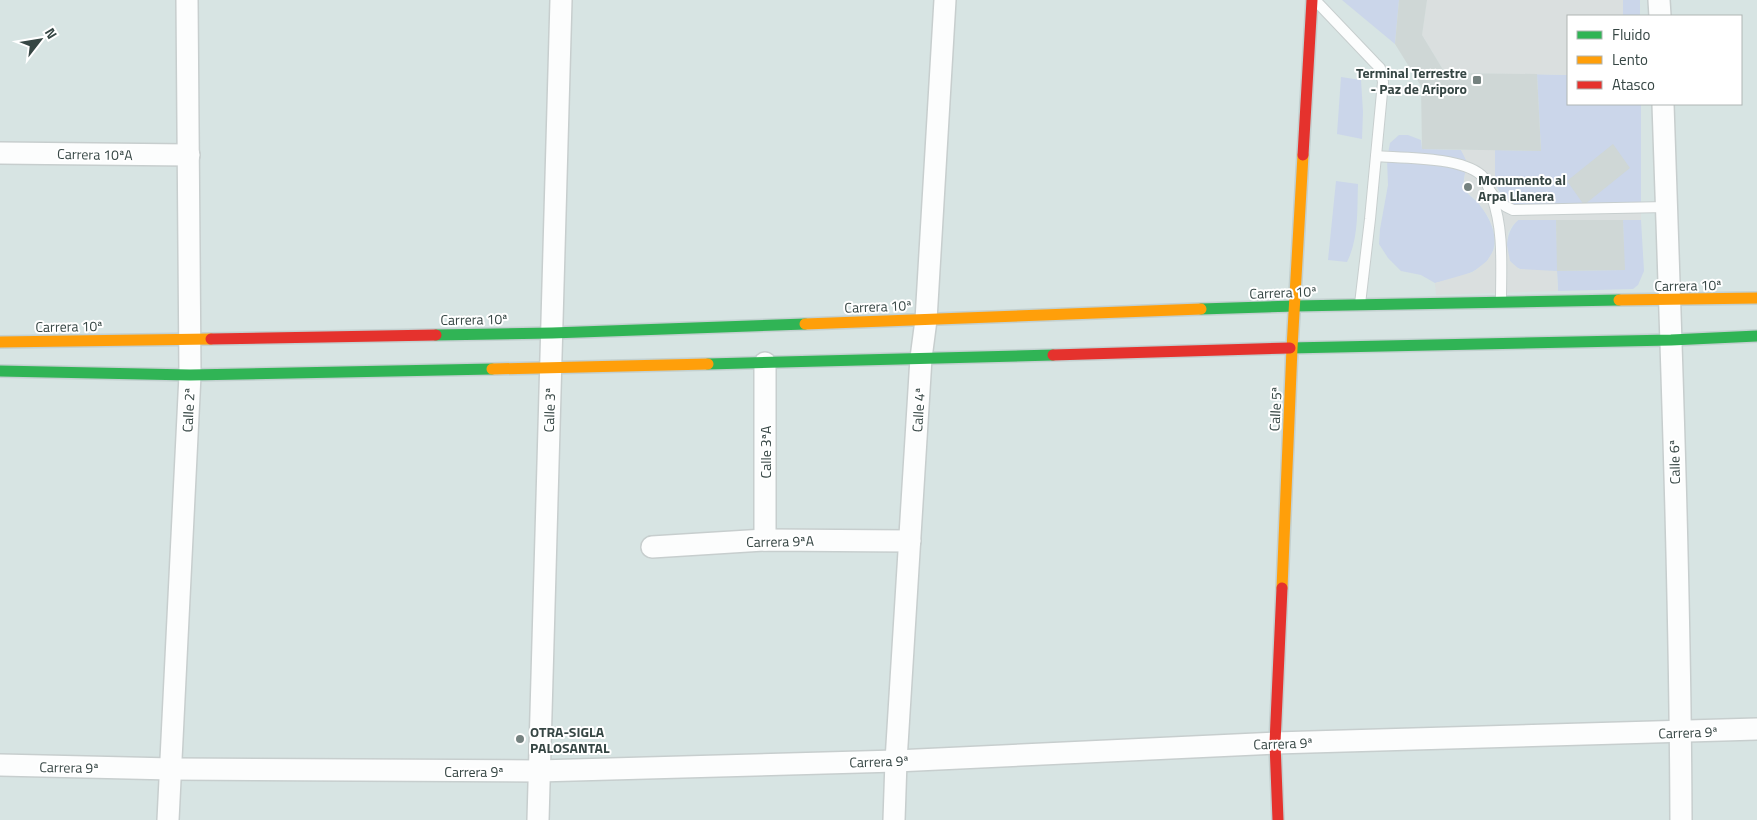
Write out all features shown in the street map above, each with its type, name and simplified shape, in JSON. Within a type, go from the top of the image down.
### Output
[{"type":"street","name":"Calle 2ª","points":[[168,820],[190,374],[187,0]]},
{"type":"street","name":"Calle 3ª","points":[[538,820],[560,0]]},
{"type":"street","name":"Calle 4ª","points":[[894,820],[921,358],[926,320],[945,0]]},
{"type":"street","name":"Calle 5ª","points":[[1278,820],[1275,743],[1292,348],[1314,0]]},
{"type":"street","points":[[1659,0],[1660,15]]},
{"type":"street","name":"Calle 6ª","points":[[1663,105],[1681,732],[1681,820]]},
{"type":"street","name":"Carrera 10ªA","points":[[0,153],[189,156]]},
{"type":"street","name":"Carrera 10ª","points":[[0,342],[552,333],[1295,306],[1757,298]]},
{"type":"street","points":[[0,371],[190,374],[765,363],[1292,348],[1671,340],[1757,336]]},
{"type":"street","name":"Calle 3ªA","points":[[765,363],[765,540]]},
{"type":"street","name":"Carrera 9ªA","points":[[652,547],[765,540],[910,540]]},
{"type":"street","name":"Carrera 9ª","points":[[0,765],[172,769],[538,771],[896,761],[1275,743],[1757,729]]},
{"type":"lane","points":[[1314,0],[1380,68],[1383,82],[1360,305]]},
{"type":"lane","points":[[1376,156],[1433,160],[1458,164],[1480,174],[1484,178],[1498,218],[1501,302]]},
{"type":"lane","points":[[1490,191],[1500,204],[1513,210],[1667,207]]},
{"type":"shaded area","points":[[0,0],[1757,0],[1757,820],[0,820]]},
{"type":"shaded area","points":[[1342,0],[1399,0],[1395,44]]},
{"type":"shaded area","points":[[1427,0],[1623,0],[1623,15],[1567,15],[1567,75],[1445,73],[1422,35]]},
{"type":"shaded area","points":[[1623,0],[1640,0],[1640,15],[1623,15]]},
{"type":"shaded area","points":[[1537,74],[1567,75],[1567,105],[1641,105],[1641,204],[1516,206],[1502,195],[1496,182],[1495,150],[1541,151]]},
{"type":"shaded area","points":[[1341,77],[1361,80],[1362,139],[1337,134]]},
{"type":"shaded area","points":[[1399,135],[1408,135],[1421,140],[1422,149],[1461,150],[1464,155],[1466,170],[1464,187],[1485,213],[1494,232],[1495,241],[1489,258],[1472,272],[1435,283],[1421,275],[1401,271],[1388,258],[1379,244],[1388,185],[1387,159],[1390,143]]},
{"type":"shaded area","points":[[1461,150],[1495,150],[1495,184],[1498,192],[1503,198],[1516,206],[1641,204],[1641,220],[1518,220],[1508,232],[1507,245],[1510,261],[1519,269],[1557,271],[1558,291],[1436,295],[1435,283],[1473,272],[1487,261],[1495,248],[1495,233],[1489,218],[1479,203],[1464,187],[1466,160]]},
{"type":"shaded area","points":[[1336,181],[1358,184],[1354,243],[1347,262],[1328,260]]},
{"type":"shaded area","points":[[1518,220],[1556,220],[1558,271],[1624,270],[1623,220],[1641,220],[1644,271],[1638,285],[1633,289],[1558,291],[1557,271],[1537,271],[1518,268],[1509,259],[1507,252],[1508,237]]},
{"type":"building","name":"Terminal Terrestre - Paz de Ariporo","points":[[1399,0],[1427,0],[1422,35],[1445,73],[1537,74],[1541,151],[1422,149],[1421,86],[1395,44]]},
{"type":"building","points":[[1613,144],[1630,168],[1584,205],[1567,181]]},
{"type":"building","points":[[1556,220],[1623,220],[1625,270],[1557,271]]},
{"type":"traffic: fast","points":[[1201,309],[1619,300]]},
{"type":"traffic: fast","points":[[436,335],[805,324]]},
{"type":"traffic: fast","points":[[1290,348],[1671,340],[1757,336]]},
{"type":"traffic: fast","points":[[708,364],[1053,355]]},
{"type":"traffic: fast","points":[[0,371],[190,375],[492,369]]},
{"type":"traffic: slow","points":[[1282,588],[1292,348],[1303,155]]},
{"type":"traffic: slow","points":[[1619,300],[1757,298]]},
{"type":"traffic: slow","points":[[805,324],[1201,309]]},
{"type":"traffic: slow","points":[[0,342],[211,339]]},
{"type":"traffic: slow","points":[[492,369],[708,364]]},
{"type":"traffic: jam","points":[[1303,155],[1312,0]]},
{"type":"traffic: jam","points":[[211,339],[436,335]]},
{"type":"traffic: jam","points":[[1053,355],[1290,348]]},
{"type":"traffic: jam","points":[[1278,820],[1275,743],[1282,588]]},
{"type":"place","name":"Terminal Terrestre - Paz de Ariporo","points":[[1477,80]]},
{"type":"place","name":"Monumento al Arpa Llanera","points":[[1468,187]]},
{"type":"place","name":"OTRA-SIGLA PALOSANTAL","points":[[520,739]]}]
